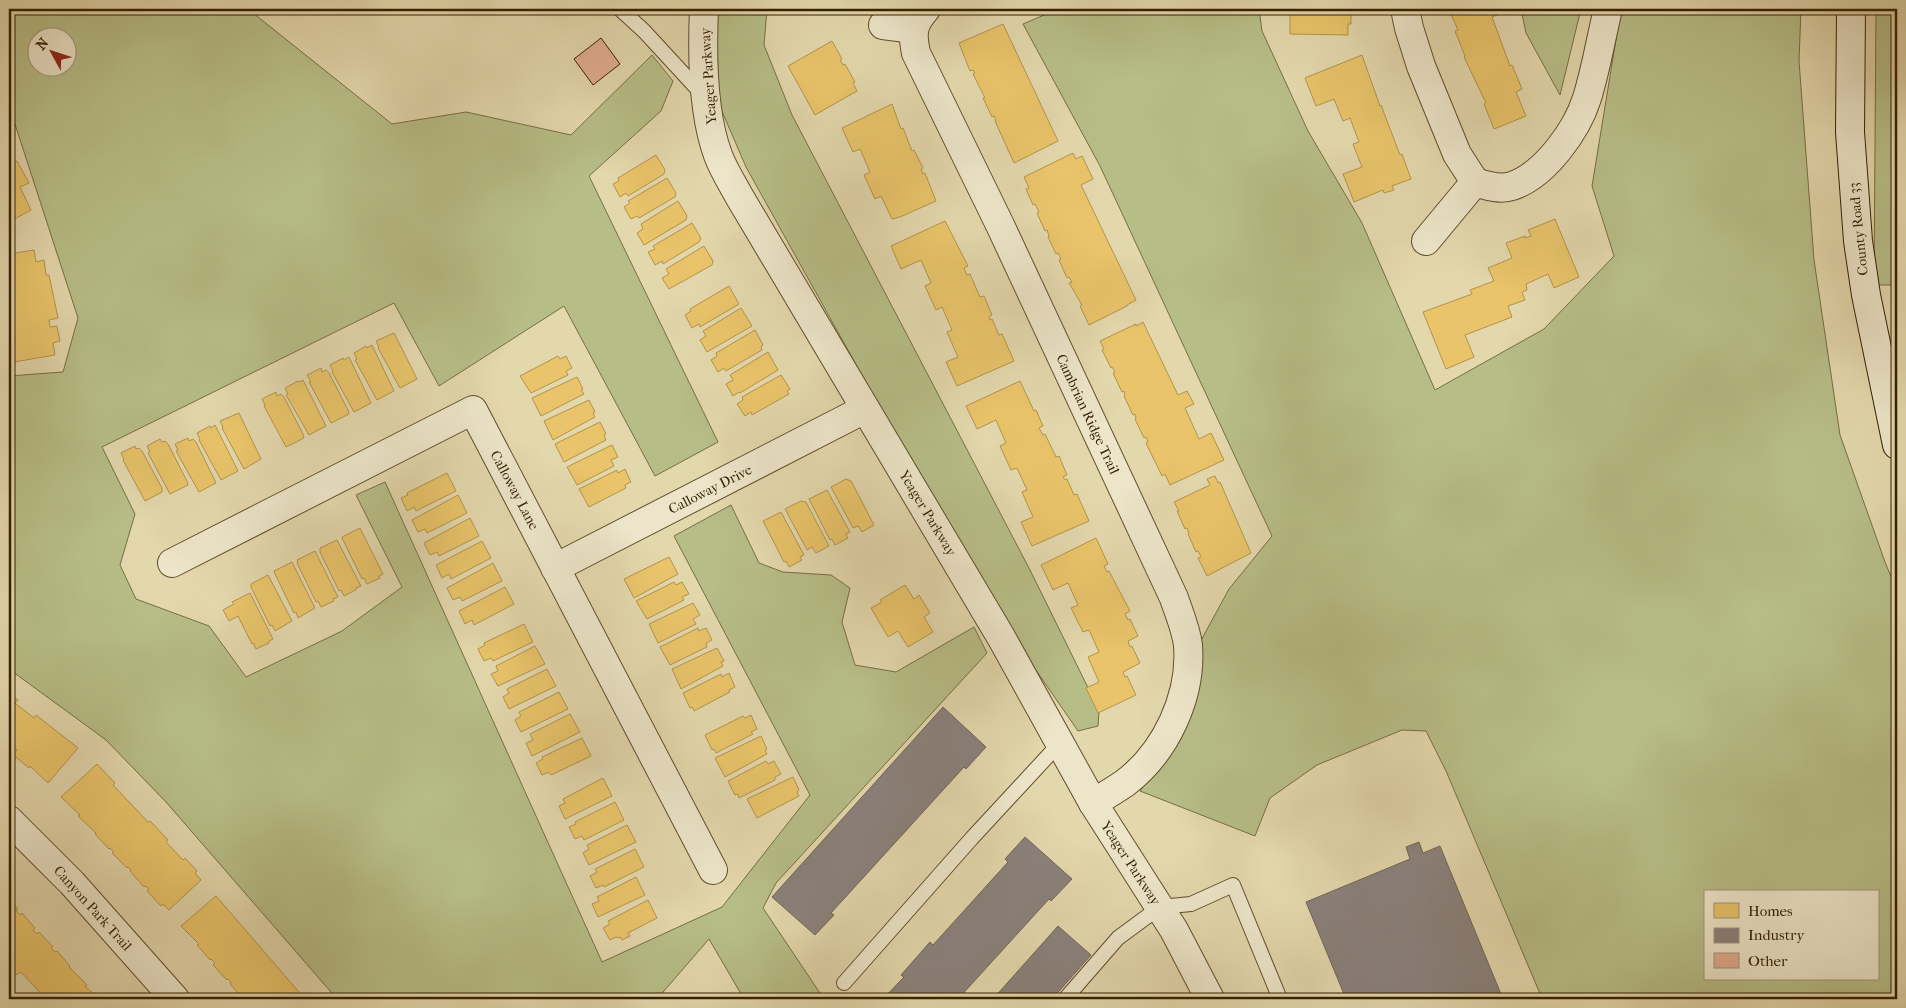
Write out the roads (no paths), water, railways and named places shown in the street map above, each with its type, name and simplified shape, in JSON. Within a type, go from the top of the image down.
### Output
[{"type":"street","name":"Yeager Parkway","points":[[704,9],[703,35],[708,118],[718,155],[730,180],[1001,637],[1093,803],[1160,907],[1194,966],[1210,999]]},
{"type":"street","points":[[1405,9],[1421,66],[1457,154],[1475,182],[1492,187],[1512,186],[1526,179],[1542,168],[1556,152],[1578,118],[1587,98],[1608,9]]},
{"type":"street","name":"County Road 33","points":[[1851,9],[1850,132],[1858,241],[1866,295],[1897,445]]},
{"type":"street","points":[[883,25],[920,19]]},
{"type":"street","name":"Cambrian Ridge Trail","points":[[920,19],[913,36],[916,53],[1000,224],[1174,598],[1188,644],[1188,664],[1178,715],[1165,738],[1140,769],[1125,783],[1093,803]]},
{"type":"street","points":[[1426,241],[1475,182]]},
{"type":"street","name":"Calloway Drive","points":[[555,568],[865,409]]},
{"type":"street","name":"Calloway Lane","points":[[172,563],[473,410],[713,870]]},
{"type":"street","name":"Canyon Park Trail","points":[[9,820],[72,882],[175,999]]},
{"type":"lane","points":[[620,9],[644,31],[706,99]]},
{"type":"lane","points":[[844,983],[972,838],[1059,744]]},
{"type":"lane","points":[[1065,999],[1118,938],[1160,907],[1191,904],[1233,885],[1280,999]]}]
